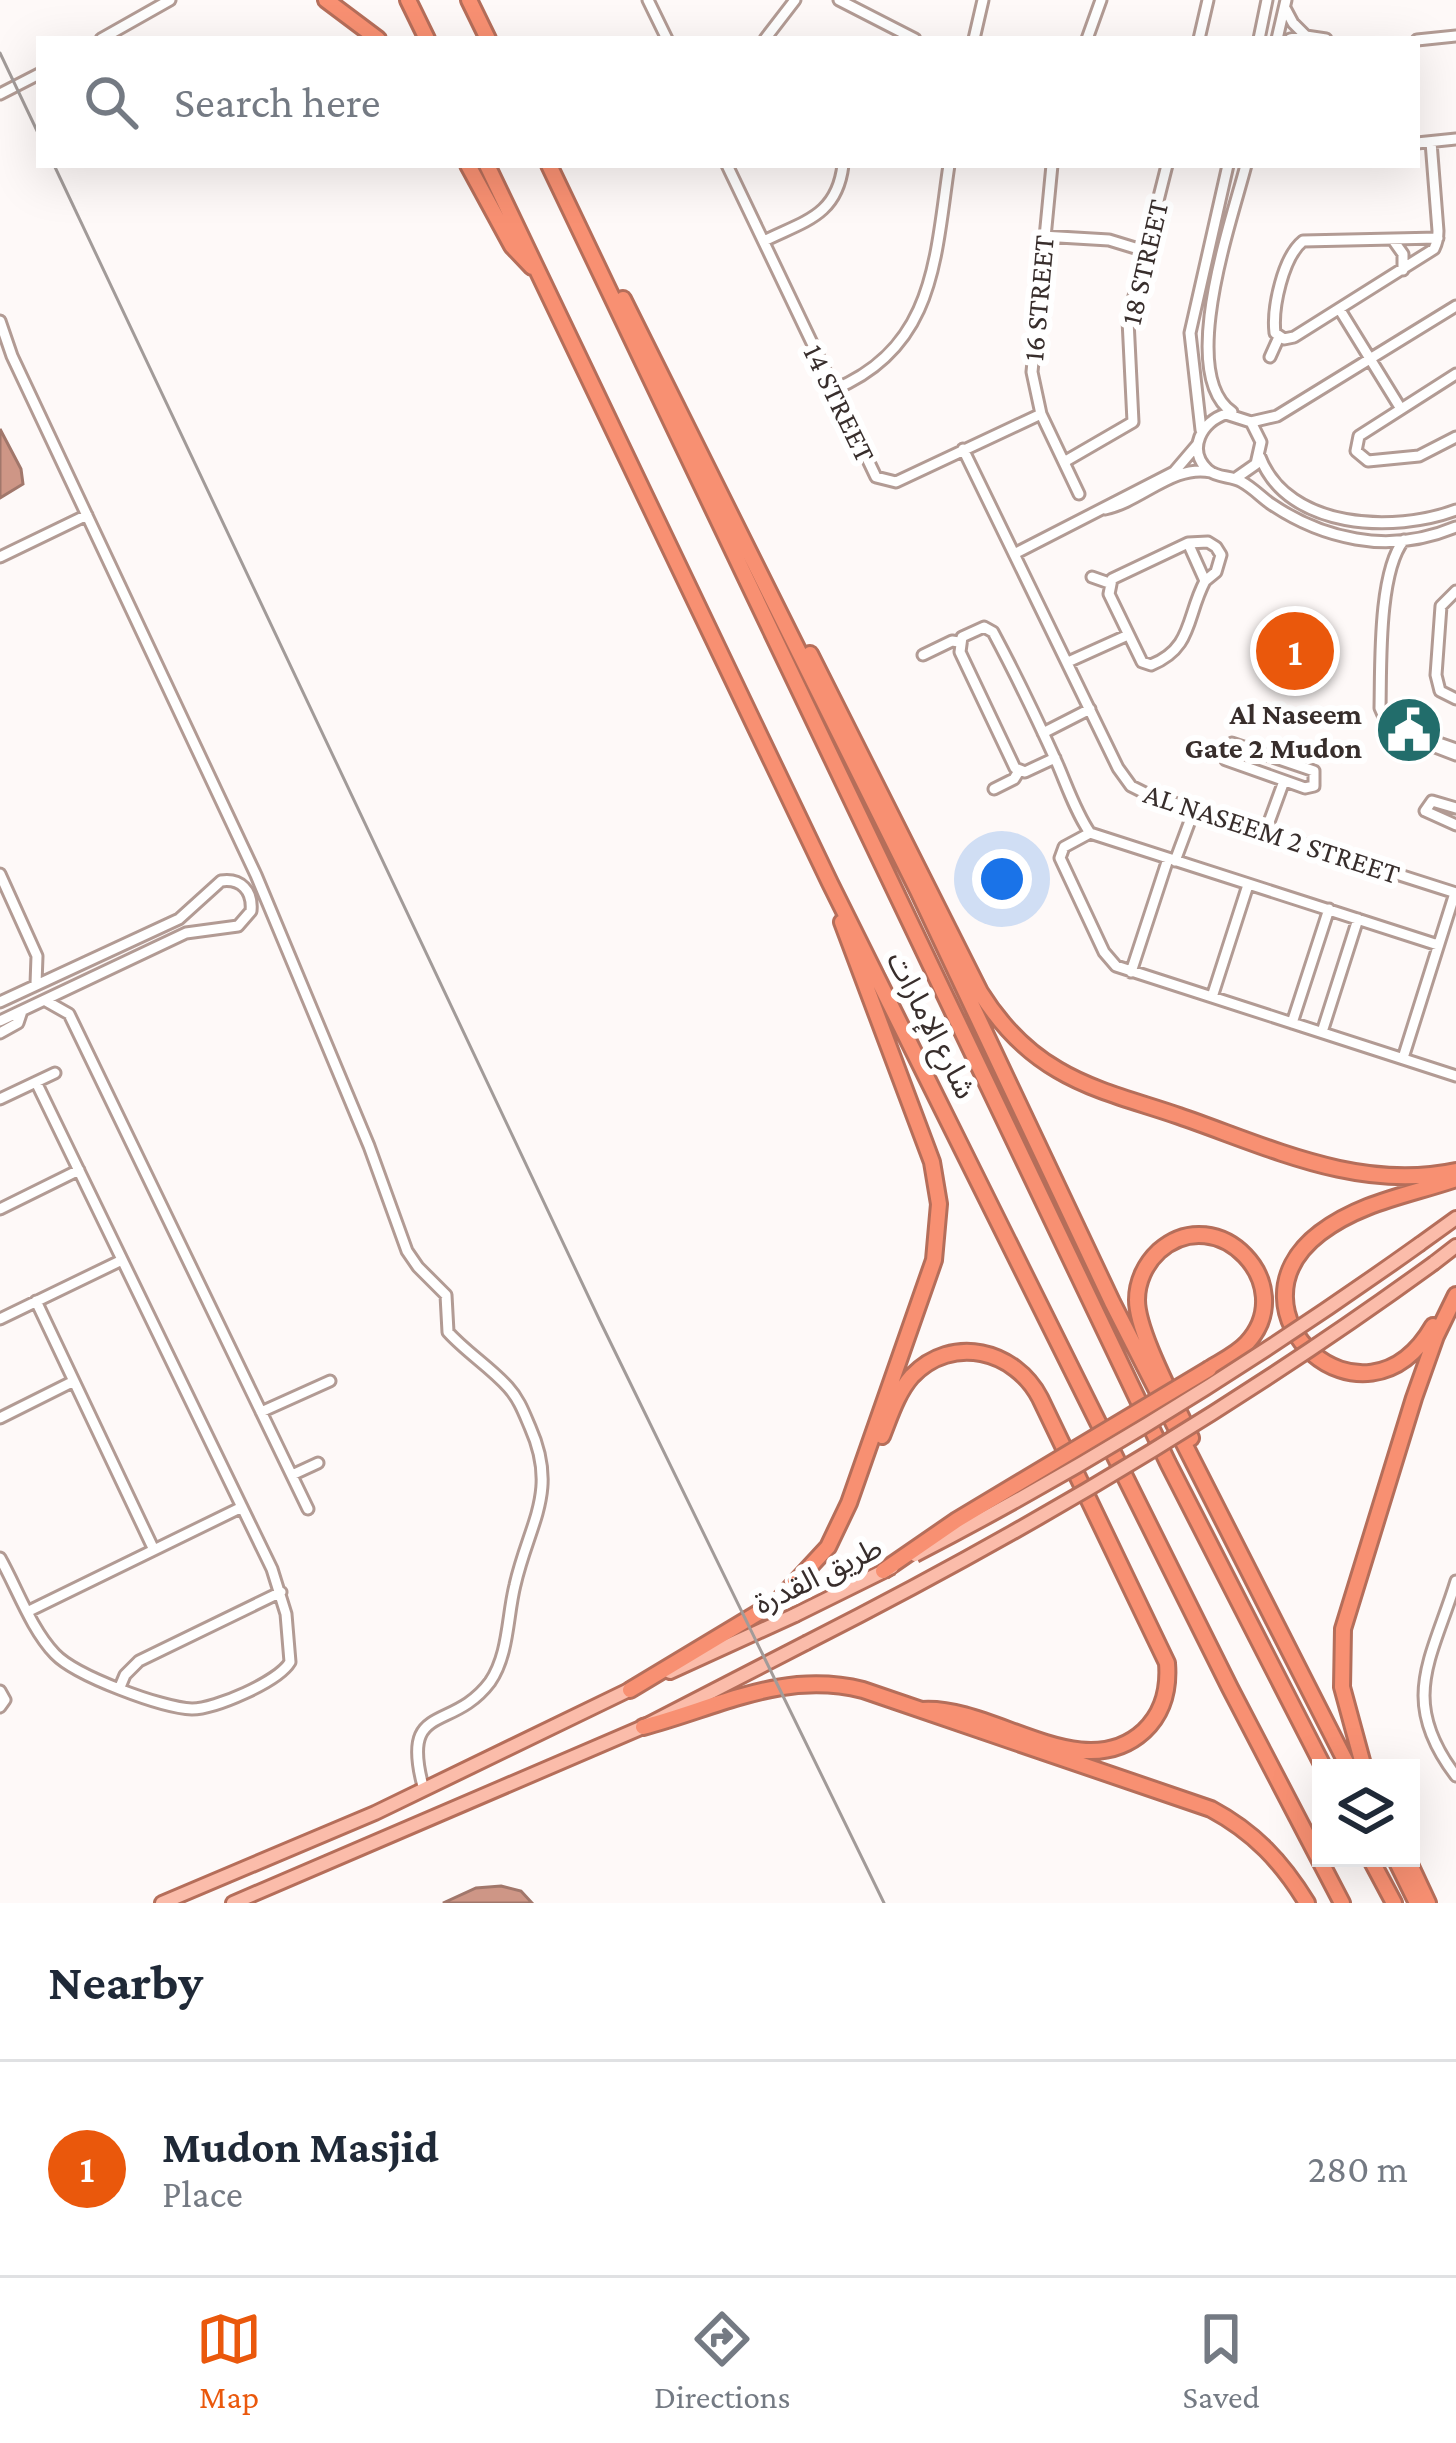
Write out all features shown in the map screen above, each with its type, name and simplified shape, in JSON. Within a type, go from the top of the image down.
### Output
[{"type":"highway","points":[[326,0],[374,36]]},
{"type":"highway","points":[[409,0],[426,36]]},
{"type":"highway","points":[[469,0],[487,36]]},
{"type":"highway","points":[[470,168],[512,246],[538,272]]},
{"type":"highway","name":"شارع الإمارات","points":[[488,168],[830,883],[1342,1903]]},
{"type":"highway","name":"شارع الإمارات","points":[[549,168],[1168,1462],[1319,1759]]},
{"type":"highway","points":[[576,223],[631,314],[918,891],[1102,1281],[1344,1759]]},
{"type":"highway","points":[[759,572],[822,675],[980,992],[1030,1051],[1083,1083],[1339,1170],[1402,1178],[1456,1175]]},
{"type":"highway","points":[[830,883],[868,998],[928,1148],[939,1204],[930,1273],[855,1486]]},
{"type":"highway","points":[[1454,1290],[1415,1351],[1375,1372],[1347,1372],[1320,1361],[1299,1341],[1290,1323],[1287,1284],[1304,1248],[1354,1212],[1456,1175]]},
{"type":"highway","points":[[883,1571],[957,1520],[1209,1369],[1240,1350],[1263,1314],[1264,1287],[1253,1263],[1235,1245],[1193,1236],[1168,1244],[1149,1262],[1138,1286],[1138,1312],[1194,1446],[1250,1558],[1259,1596]]},
{"type":"highway","points":[[1362,1759],[1342,1687],[1343,1629],[1414,1398],[1454,1290]]},
{"type":"highway","points":[[630,1690],[797,1585],[828,1547],[901,1392],[918,1370],[942,1356],[979,1352],[1007,1361],[1030,1381],[1040,1398],[1167,1663],[1167,1688],[1158,1712],[1133,1740],[1109,1750],[1071,1750],[961,1712],[922,1710]]},
{"type":"highway","points":[[643,1726],[751,1691],[793,1683],[850,1687],[1211,1809],[1269,1850],[1306,1903]]},
{"type":"highway","points":[[1375,1867],[1394,1903]]},
{"type":"highway","points":[[1399,1867],[1417,1903]]},
{"type":"highway","points":[[1411,1867],[1428,1903]]},
{"type":"main road","name":"طريق القدرة","points":[[162,1903],[424,1790],[883,1571],[1171,1410],[1456,1218]]},
{"type":"main road","name":"طريق القدرة","points":[[233,1903],[643,1726],[944,1571],[1268,1379],[1456,1246]]},
{"type":"street","points":[[106,36],[170,0]]},
{"type":"street","points":[[649,0],[666,36]]},
{"type":"street","points":[[768,36],[795,0]]},
{"type":"street","points":[[839,0],[908,36]]},
{"type":"street","points":[[975,36],[983,0]]},
{"type":"street","points":[[1088,36],[1101,0]]},
{"type":"street","points":[[1199,36],[1208,0]]},
{"type":"street","points":[[1260,36],[1268,0]]},
{"type":"street","points":[[1286,4],[1293,23],[1306,36]]},
{"type":"street","points":[[1278,36],[1286,4]]},
{"type":"street","points":[[878,36],[883,26]]},
{"type":"street","points":[[1420,40],[1456,36]]},
{"type":"street","points":[[0,94],[36,76]]},
{"type":"street","points":[[1420,142],[1456,139]]},
{"type":"street","points":[[1279,337],[1294,338],[1430,253],[1438,238],[1430,142]]},
{"type":"street","name":"14 STREET","points":[[729,168],[870,467],[884,482],[896,482],[1041,414]]},
{"type":"street","points":[[764,241],[827,208],[840,186],[843,168]]},
{"type":"street","points":[[833,390],[879,364],[896,348],[920,310],[938,250],[949,168]]},
{"type":"street","name":"16 STREET","points":[[1052,168],[1032,372],[1041,414],[1079,494]]},
{"type":"street","name":"18 STREET","points":[[1064,462],[1132,422],[1127,334],[1166,168]]},
{"type":"street","points":[[1211,473],[1201,461],[1198,445],[1201,432],[1190,351],[1192,314],[1227,168]]},
{"type":"street","points":[[1245,168],[1213,302],[1208,339],[1214,395],[1251,422],[1259,435],[1260,456],[1280,488],[1330,515],[1390,524],[1456,510]]},
{"type":"street","points":[[1042,236],[1109,240],[1144,251]]},
{"type":"street","points":[[1270,357],[1279,337],[1274,321],[1296,246],[1311,238],[1438,238]]},
{"type":"street","points":[[1393,240],[1403,254],[1403,270]]},
{"type":"street","points":[[1251,422],[1277,416],[1456,306]]},
{"type":"street","points":[[1340,310],[1401,409]]},
{"type":"street","points":[[0,321],[12,356],[256,875],[369,1146],[407,1251],[446,1295],[448,1332],[510,1389],[541,1453],[543,1488],[513,1591],[501,1660],[478,1694],[432,1722],[419,1736],[415,1755],[424,1790]]},
{"type":"street","points":[[1456,374],[1359,436],[1356,451],[1368,461],[1408,458],[1456,437]]},
{"type":"street","points":[[1201,432],[1216,417],[1237,415]]},
{"type":"street","points":[[1132,496],[1174,472],[1198,445]]},
{"type":"street","name":"AL NASEEM 2 STREET","points":[[963,449],[1118,768],[1131,786],[1455,893]]},
{"type":"street","points":[[1235,478],[1251,470],[1260,456]]},
{"type":"street","points":[[1014,554],[1184,471],[1235,478],[1303,522],[1338,535],[1404,540],[1456,527]]},
{"type":"street","points":[[0,557],[87,515]]},
{"type":"street","points":[[1388,580],[1393,557],[1404,540]]},
{"type":"street","points":[[1376,541],[1386,557],[1388,580],[1380,708],[1388,726],[1404,736],[1456,752]]},
{"type":"street","points":[[1092,577],[1109,583],[1188,543],[1208,542],[1221,555],[1221,564],[1205,581],[1175,653],[1146,664],[1109,594],[1109,583]]},
{"type":"street","points":[[1188,543],[1205,581]]},
{"type":"street","points":[[1455,696],[1440,691],[1436,676],[1441,606],[1456,591]]},
{"type":"street","points":[[923,655],[979,629],[993,632],[1090,833],[1438,945]]},
{"type":"street","points":[[1069,662],[1128,635]]},
{"type":"street","points":[[959,642],[1019,771]]},
{"type":"street","points":[[1043,733],[1090,709]]},
{"type":"street","points":[[1235,743],[1311,770],[1317,777],[1308,788],[1284,781],[1226,760],[1228,745],[1235,743]]},
{"type":"street","points":[[994,788],[1014,779],[1019,771],[1055,758]]},
{"type":"street","points":[[1265,833],[1284,781]]},
{"type":"street","points":[[1456,808],[1432,801],[1425,812],[1456,825]]},
{"type":"street","points":[[1131,972],[1194,810]]},
{"type":"street","points":[[1048,854],[1061,852],[1090,833]]},
{"type":"street","points":[[1061,852],[1104,952],[1116,966],[1456,1076]]},
{"type":"street","points":[[0,874],[38,956],[36,984]]},
{"type":"street","points":[[0,1002],[179,920],[221,881],[240,883],[249,892],[250,911],[238,926],[186,933],[0,1021]]},
{"type":"street","points":[[1212,998],[1248,885]]},
{"type":"street","points":[[1403,1058],[1455,893]]},
{"type":"street","points":[[1292,1023],[1329,910]]},
{"type":"street","points":[[1322,1032],[1358,919]]},
{"type":"street","points":[[38,956],[65,971]]},
{"type":"street","points":[[69,1014],[76,985]]},
{"type":"street","points":[[44,1000],[69,1014],[308,1509]]},
{"type":"street","points":[[0,1033],[18,1023],[22,1011]]},
{"type":"street","points":[[0,1100],[55,1073]]},
{"type":"street","points":[[0,1558],[46,1642],[64,1662],[120,1687],[177,1707],[197,1708],[218,1704],[278,1676],[288,1666],[292,1653],[281,1592],[37,1082]]},
{"type":"street","points":[[0,1209],[79,1170]]},
{"type":"street","points":[[0,1318],[122,1260]]},
{"type":"street","points":[[37,1301],[154,1550]]},
{"type":"street","points":[[0,1418],[74,1381]]},
{"type":"street","points":[[261,1412],[330,1381]]},
{"type":"street","points":[[292,1475],[318,1463]]},
{"type":"street","points":[[29,1611],[242,1508]]},
{"type":"street","points":[[1456,1581],[1425,1664],[1421,1689],[1435,1742],[1456,1776]]},
{"type":"street","points":[[120,1687],[139,1661],[281,1592]]},
{"type":"street","points":[[0,1690],[5,1700],[0,1707]]},
{"type":"shaded area","points":[[0,429],[21,469],[23,484],[0,498]]},
{"type":"shaded area","points":[[501,1886],[521,1891],[532,1903],[443,1903],[476,1888]]},
{"type":"railway","points":[[0,53],[36,129]]},
{"type":"railway","points":[[55,168],[600,1321],[884,1903]]},
{"type":"place","name":"Mudon Masjid","points":[[1295,651]]},
{"type":"place","name":"Al Naseem Gate 2 Mudon","points":[[1409,730]]}]
